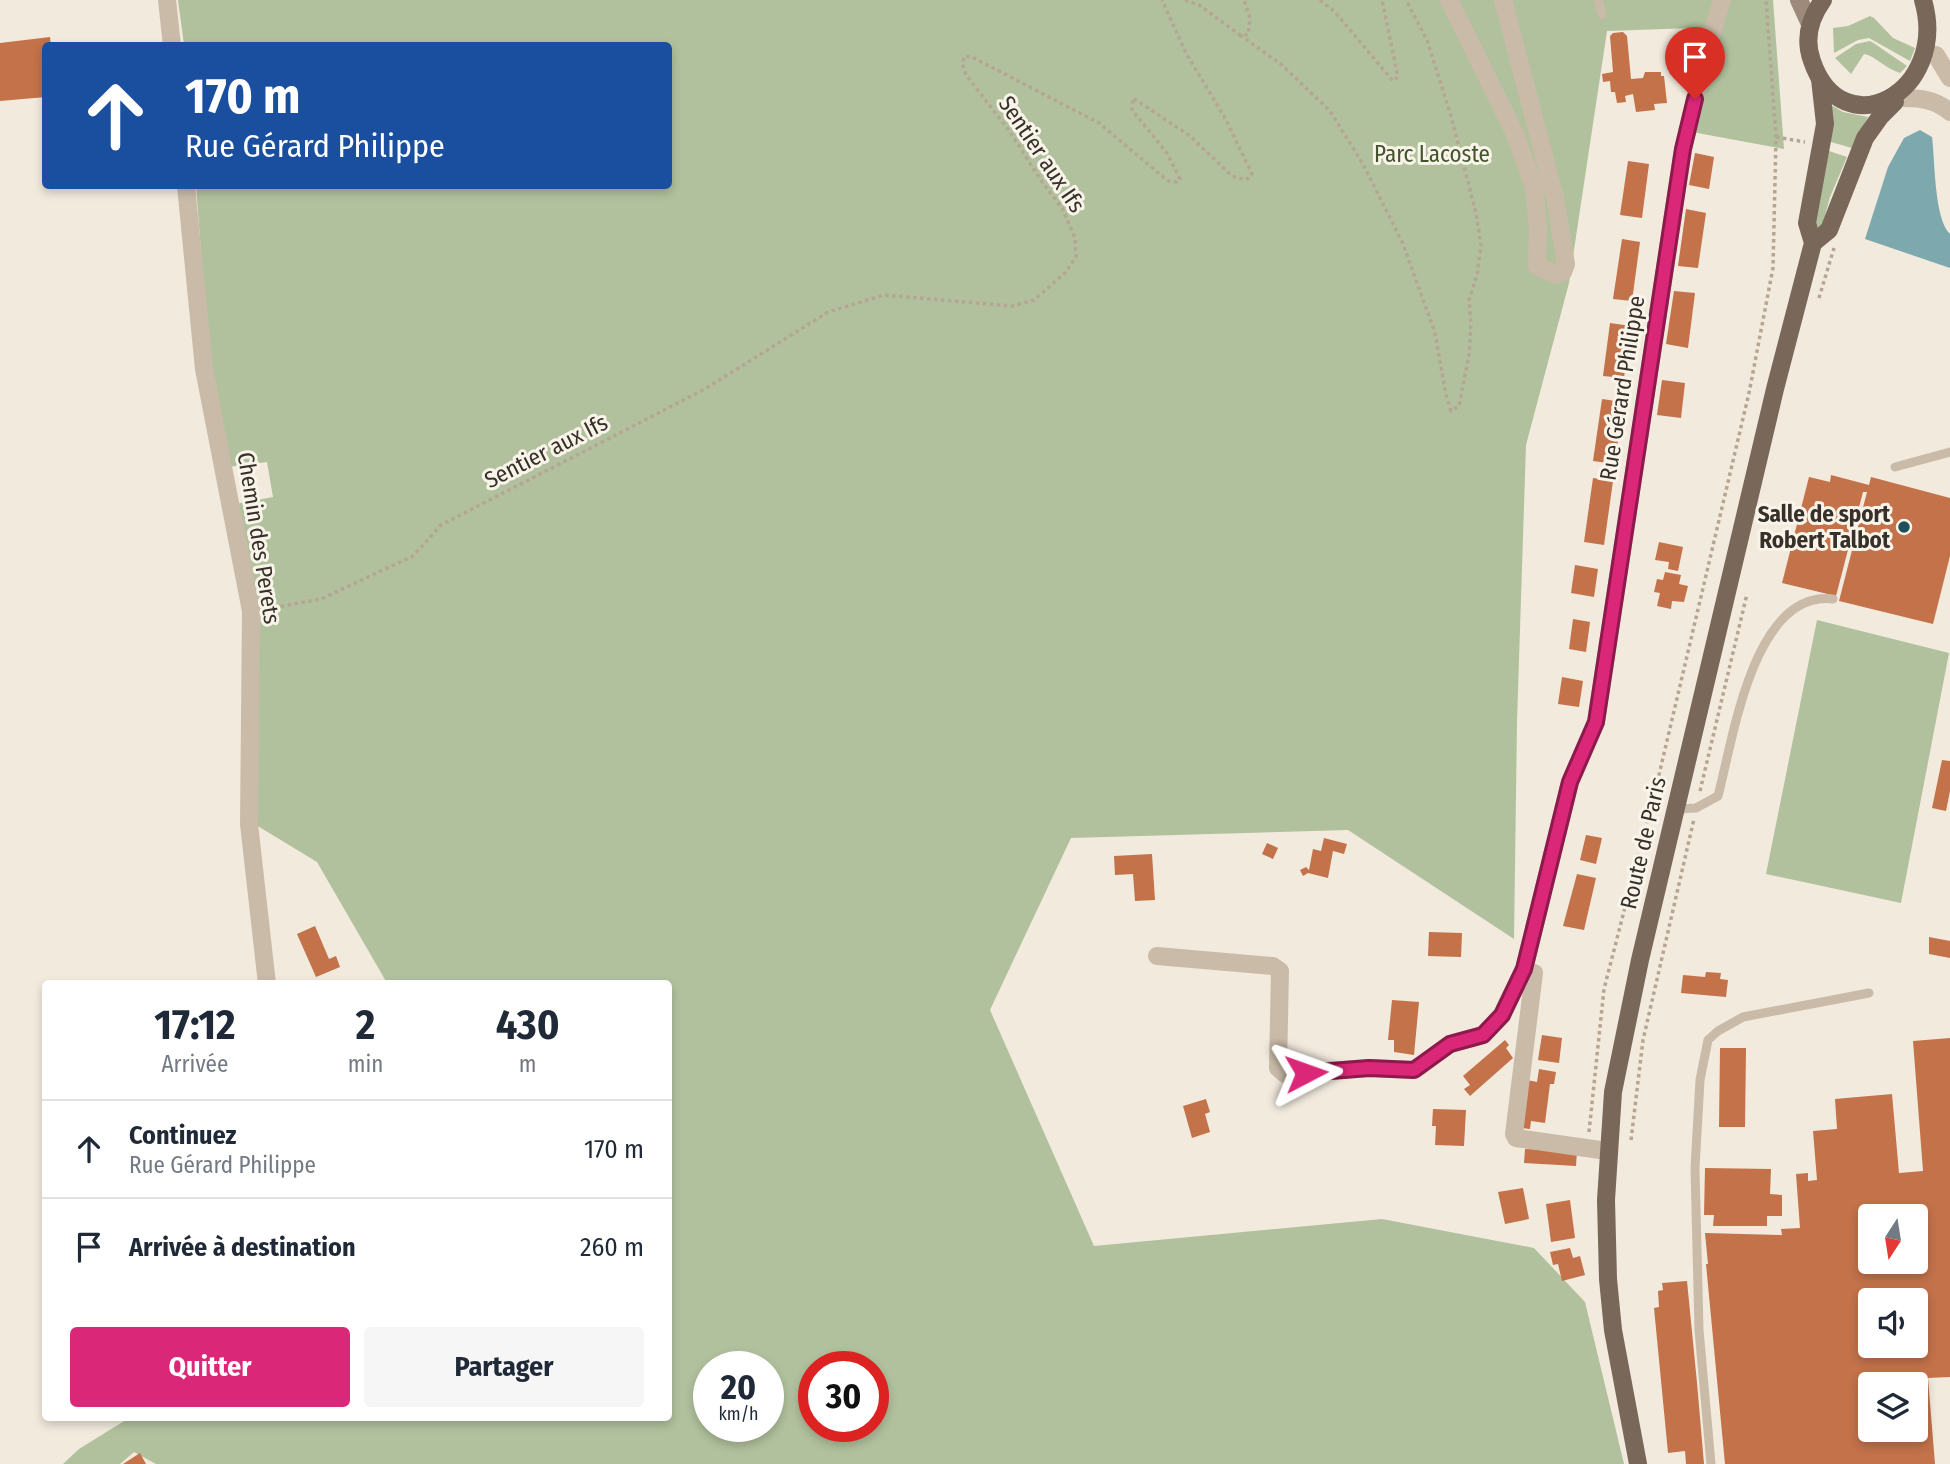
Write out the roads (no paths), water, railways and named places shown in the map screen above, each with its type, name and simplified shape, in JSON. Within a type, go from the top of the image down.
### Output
[{"type":"main road","points":[[1810,24],[1823,0]]},
{"type":"main road","points":[[1928,5],[1937,34],[1936,55]]},
{"type":"main road","name":"Route de Paris","points":[[1638,1464],[1613,1330],[1607,1244],[1607,1151],[1613,1091],[1622,1041],[1676,809],[1769,415],[1813,243],[1807,223],[1825,124],[1820,79],[1810,56],[1810,24]]},
{"type":"main road","name":"Route de Paris","points":[[1813,243],[1829,230],[1865,138],[1880,117],[1922,84],[1936,55]]},
{"type":"main road","points":[[1820,79],[1846,100],[1865,105],[1880,105],[1899,100]]},
{"type":"street","points":[[167,0],[172,42]]},
{"type":"street","points":[[1449,0],[1515,134],[1534,187],[1538,227],[1537,266],[1556,275],[1563,272],[1566,264],[1555,198],[1503,0]]},
{"type":"street","name":"Rue Gérard Philippe","points":[[1157,956],[1273,966],[1280,971],[1278,1068],[1285,1074],[1369,1068],[1414,1070],[1450,1044],[1483,1035],[1502,1015],[1524,969],[1570,782],[1596,722],[1683,149],[1722,0]]},
{"type":"street","points":[[1799,0],[1810,24]]},
{"type":"street","points":[[1936,55],[1950,78]]},
{"type":"street","points":[[1899,100],[1922,99],[1936,102],[1950,112]]},
{"type":"street","name":"Chemin des Perets","points":[[186,189],[204,369],[251,611],[249,824],[267,980]]},
{"type":"street","points":[[1524,969],[1534,973],[1514,1134],[1516,1138],[1607,1151]]},
{"type":"lane","points":[[1598,0],[1602,14]]},
{"type":"lane","points":[[1895,467],[1950,453]]},
{"type":"lane","points":[[1676,809],[1696,808],[1718,796],[1745,687],[1772,631],[1801,603],[1823,598],[1833,599]]},
{"type":"lane","points":[[1711,1464],[1699,1330],[1695,1168],[1700,1080],[1708,1040],[1743,1017],[1869,993]]},
{"type":"water","points":[[1920,130],[1932,137],[1938,203],[1950,234],[1950,268],[1865,239],[1888,167],[1904,138]]},
{"type":"place","name":"Salle de sport Robert Talbot","points":[[1904,527]]},
{"type":"park label","name":"Parc Lacoste","points":[[1432,154]]}]
